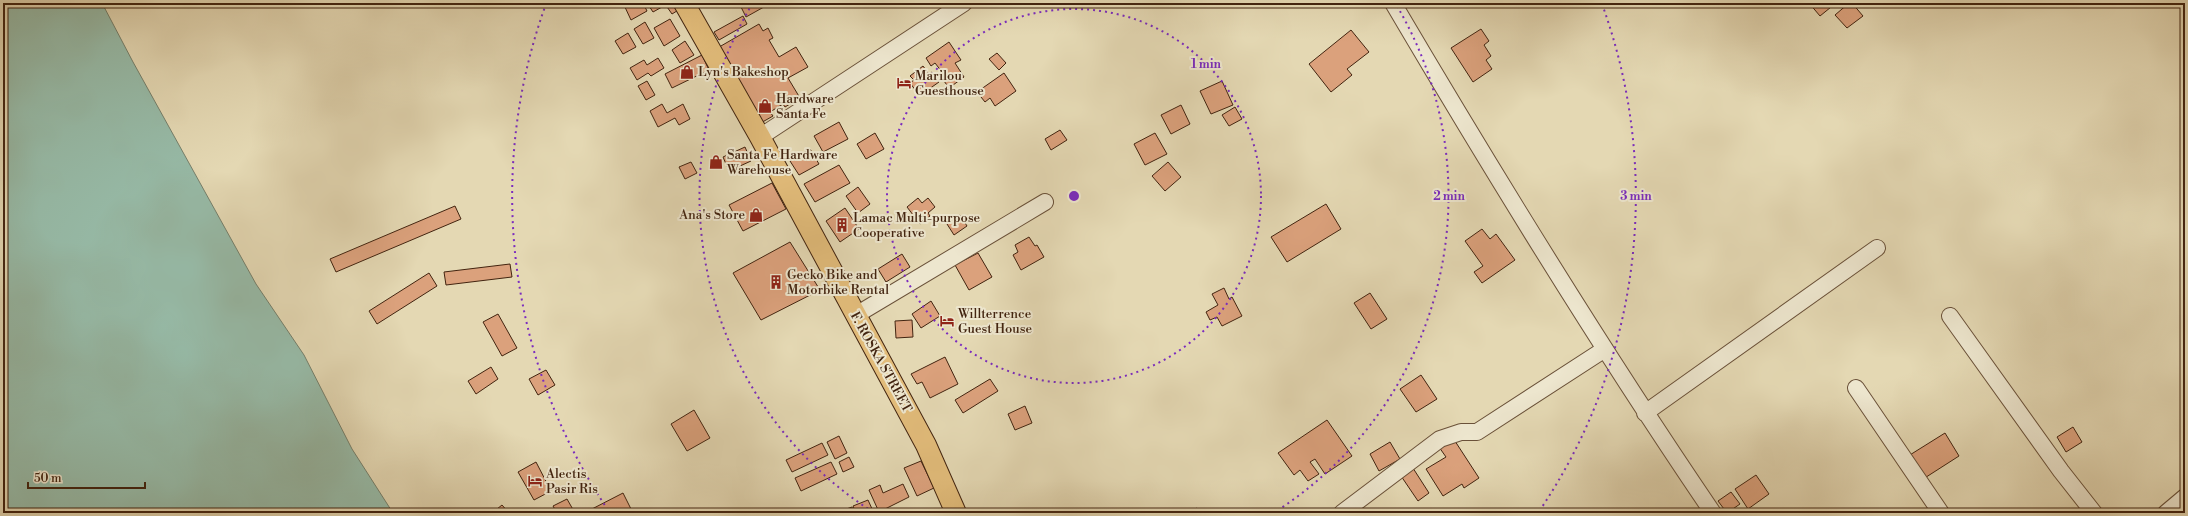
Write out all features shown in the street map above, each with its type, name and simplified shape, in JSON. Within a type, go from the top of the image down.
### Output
[{"type":"main road","name":"F. ROSKA STREET","points":[[684,3],[760,138],[926,445],[956,513]]},
{"type":"street","points":[[760,138],[964,3]]},
{"type":"street","points":[[1392,3],[1496,179],[1645,413],[1713,513]]},
{"type":"street","points":[[856,315],[1045,202]]},
{"type":"street","points":[[1645,413],[1877,248]]},
{"type":"street","points":[[1950,316],[2061,471],[2094,513]]},
{"type":"street","points":[[1342,513],[1440,439],[1461,432],[1477,432],[1604,349]]},
{"type":"street","points":[[1856,388],[1941,513]]},
{"type":"street","points":[[2166,513],[2185,496]]},
{"type":"shaded area","points":[[3,3],[102,3],[256,284],[304,355],[352,449],[393,513],[3,513]]},
{"type":"building","points":[[628,3],[643,3],[647,11],[631,20],[624,5]]},
{"type":"building","points":[[647,3],[660,3],[662,7],[653,12]]},
{"type":"building","points":[[676,3],[680,9],[672,14],[665,4]]},
{"type":"building","points":[[739,3],[771,3],[746,17]]},
{"type":"building","points":[[1809,3],[1836,3],[1820,16]]},
{"type":"building","points":[[1849,3],[1852,3],[1863,16],[1847,28],[1835,15]]},
{"type":"building","points":[[743,16],[747,24],[719,40],[714,32]]},
{"type":"building","points":[[670,19],[680,36],[664,46],[654,28]]},
{"type":"building","points":[[645,22],[654,38],[643,44],[634,29]]},
{"type":"building","points":[[759,24],[763,31],[768,28],[773,38],[769,40],[779,57],[796,47],[808,67],[788,78],[800,98],[785,107],[783,104],[770,112],[773,116],[759,124],[714,50]]},
{"type":"building","points":[[1481,29],[1489,41],[1484,45],[1491,56],[1486,60],[1492,69],[1473,82],[1451,48]]},
{"type":"building","points":[[1351,30],[1369,52],[1347,69],[1352,75],[1331,92],[1309,64]]},
{"type":"building","points":[[628,33],[636,47],[623,54],[615,41]]},
{"type":"building","points":[[685,41],[694,55],[680,63],[672,50]]},
{"type":"building","points":[[949,42],[961,60],[955,63],[964,77],[949,88],[939,74],[942,72],[935,63],[931,66],[926,58]]},
{"type":"building","points":[[997,53],[1006,63],[999,70],[989,59]]},
{"type":"building","name":"Lyn's Bakeshop","points":[[702,55],[709,70],[672,88],[665,74]]},
{"type":"building","points":[[658,58],[664,68],[651,76],[648,73],[637,80],[630,68],[644,60],[647,65]]},
{"type":"building","points":[[923,66],[929,74],[932,72],[939,82],[922,94],[918,90],[916,91],[910,83],[914,80],[910,76]]},
{"type":"building","points":[[1004,73],[1016,91],[995,106],[990,98],[985,102],[977,92]]},
{"type":"building","points":[[647,81],[655,95],[646,100],[638,86]]},
{"type":"building","points":[[1222,81],[1233,105],[1211,114],[1200,91]]},
{"type":"building","points":[[662,104],[667,113],[683,104],[690,119],[679,125],[675,118],[658,127],[650,111]]},
{"type":"building","points":[[1181,105],[1190,124],[1171,134],[1161,115]]},
{"type":"building","points":[[1235,107],[1242,119],[1229,126],[1222,115]]},
{"type":"building","points":[[839,122],[848,139],[823,152],[814,136]]},
{"type":"building","points":[[1060,130],[1067,140],[1051,150],[1045,139]]},
{"type":"building","points":[[875,133],[884,149],[866,159],[857,144]]},
{"type":"building","points":[[1155,133],[1167,154],[1145,165],[1134,144]]},
{"type":"building","points":[[745,147],[751,161],[729,171],[723,157]]},
{"type":"building","points":[[810,149],[819,164],[799,175],[790,161]]},
{"type":"building","points":[[691,162],[697,173],[685,179],[679,167]]},
{"type":"building","points":[[1168,162],[1181,177],[1165,191],[1152,176]]},
{"type":"building","points":[[839,165],[850,183],[815,202],[804,184]]},
{"type":"building","points":[[772,183],[786,209],[743,231],[729,205]]},
{"type":"building","points":[[858,187],[870,204],[858,213],[846,196]]},
{"type":"building","points":[[918,198],[922,203],[928,198],[935,207],[928,213],[930,216],[920,224],[907,207]]},
{"type":"building","points":[[1326,204],[1341,229],[1287,262],[1271,237]]},
{"type":"building","points":[[455,206],[461,219],[336,272],[330,259]]},
{"type":"building","name":"Lamac Multi-purpose Cooperative","points":[[845,208],[859,229],[840,242],[826,221]]},
{"type":"building","points":[[960,215],[967,226],[954,235],[947,224]]},
{"type":"building","points":[[1482,229],[1490,239],[1496,234],[1515,260],[1482,283],[1474,272],[1483,266],[1465,241]]},
{"type":"building","points":[[1029,237],[1035,246],[1037,245],[1044,257],[1021,270],[1013,255],[1018,252],[1015,245]]},
{"type":"building","name":"Gecko Bike and Motorbike Rental","points":[[790,242],[820,290],[761,320],[733,273]]},
{"type":"building","points":[[978,253],[992,277],[969,290],[955,265]]},
{"type":"building","points":[[902,254],[910,267],[886,282],[878,269]]},
{"type":"building","points":[[510,264],[512,277],[446,285],[444,272]]},
{"type":"building","points":[[429,273],[437,286],[377,324],[369,311]]},
{"type":"building","points":[[1224,288],[1229,299],[1232,297],[1242,316],[1222,326],[1217,317],[1210,320],[1206,312],[1218,305],[1212,294]]},
{"type":"building","points":[[1370,293],[1387,319],[1371,329],[1354,303]]},
{"type":"building","points":[[931,301],[940,316],[921,328],[912,314]]},
{"type":"building","points":[[498,314],[517,348],[502,356],[483,322]]},
{"type":"building","points":[[912,320],[913,337],[896,338],[895,321]]},
{"type":"building","points":[[945,357],[958,384],[930,398],[922,382],[917,384],[911,374]]},
{"type":"building","points":[[491,367],[498,379],[476,394],[468,381]]},
{"type":"building","points":[[546,370],[555,385],[538,395],[529,379]]},
{"type":"building","points":[[1421,375],[1437,399],[1416,412],[1400,389]]},
{"type":"building","points":[[990,379],[998,391],[963,413],[955,400]]},
{"type":"building","points":[[1025,406],[1032,423],[1015,430],[1008,414]]},
{"type":"building","points":[[694,410],[710,438],[687,451],[671,424]]},
{"type":"building","points":[[1327,420],[1352,456],[1325,474],[1315,459],[1310,462],[1319,474],[1308,481],[1300,470],[1294,475],[1278,453]]},
{"type":"building","points":[[2073,427],[2082,442],[2066,452],[2057,437]]},
{"type":"building","points":[[1945,433],[1959,456],[1920,481],[1905,458]]},
{"type":"building","points":[[839,436],[847,453],[835,459],[827,442]]},
{"type":"building","points":[[1453,438],[1479,478],[1464,488],[1462,484],[1443,496],[1426,469],[1446,457],[1439,447]]},
{"type":"building","points":[[1390,442],[1400,459],[1379,471],[1370,454]]},
{"type":"building","points":[[822,443],[828,455],[792,472],[786,460]]},
{"type":"building","points":[[849,457],[854,467],[843,472],[839,462]]},
{"type":"building","points":[[921,461],[934,488],[917,496],[904,468]]},
{"type":"building","name":"Alectis Pasir Ris","points":[[536,462],[551,491],[534,500],[518,472]]},
{"type":"building","points":[[831,462],[837,474],[801,491],[795,478]]},
{"type":"building","points":[[1411,465],[1429,493],[1418,501],[1399,473]]},
{"type":"building","points":[[1756,475],[1769,494],[1748,509],[1735,489]]},
{"type":"building","points":[[903,484],[909,497],[879,512],[869,490],[880,485],[883,493]]},
{"type":"building","points":[[1731,492],[1740,504],[1727,513],[1718,501]]},
{"type":"building","points":[[623,493],[633,513],[592,513],[590,510]]},
{"type":"building","points":[[567,499],[575,513],[557,513],[553,506]]},
{"type":"building","points":[[868,500],[873,511],[856,513],[853,506]]},
{"type":"building","points":[[502,505],[509,513],[492,513]]},
{"type":"building","points":[[852,507],[854,513],[835,513]]},
{"type":"building","points":[[1197,508],[1200,513],[1189,513]]},
{"type":"place","name":"Lyn's Bakeshop","points":[[687,72]]},
{"type":"place","name":"Marilou Guesthouse","points":[[904,83]]},
{"type":"place","name":"Hardware Santa Fe","points":[[765,106]]},
{"type":"place","name":"Santa Fe Hardware Warehouse","points":[[716,162]]},
{"type":"place","name":"Ana's Store","points":[[756,215]]},
{"type":"place","name":"Lamac Multi-purpose Cooperative","points":[[842,225]]},
{"type":"place","name":"Gecko Bike and Motorbike Rental","points":[[776,282]]},
{"type":"place","name":"Willterrence Guest House","points":[[947,321]]},
{"type":"place","name":"Alectis Pasir Ris","points":[[535,481]]}]
